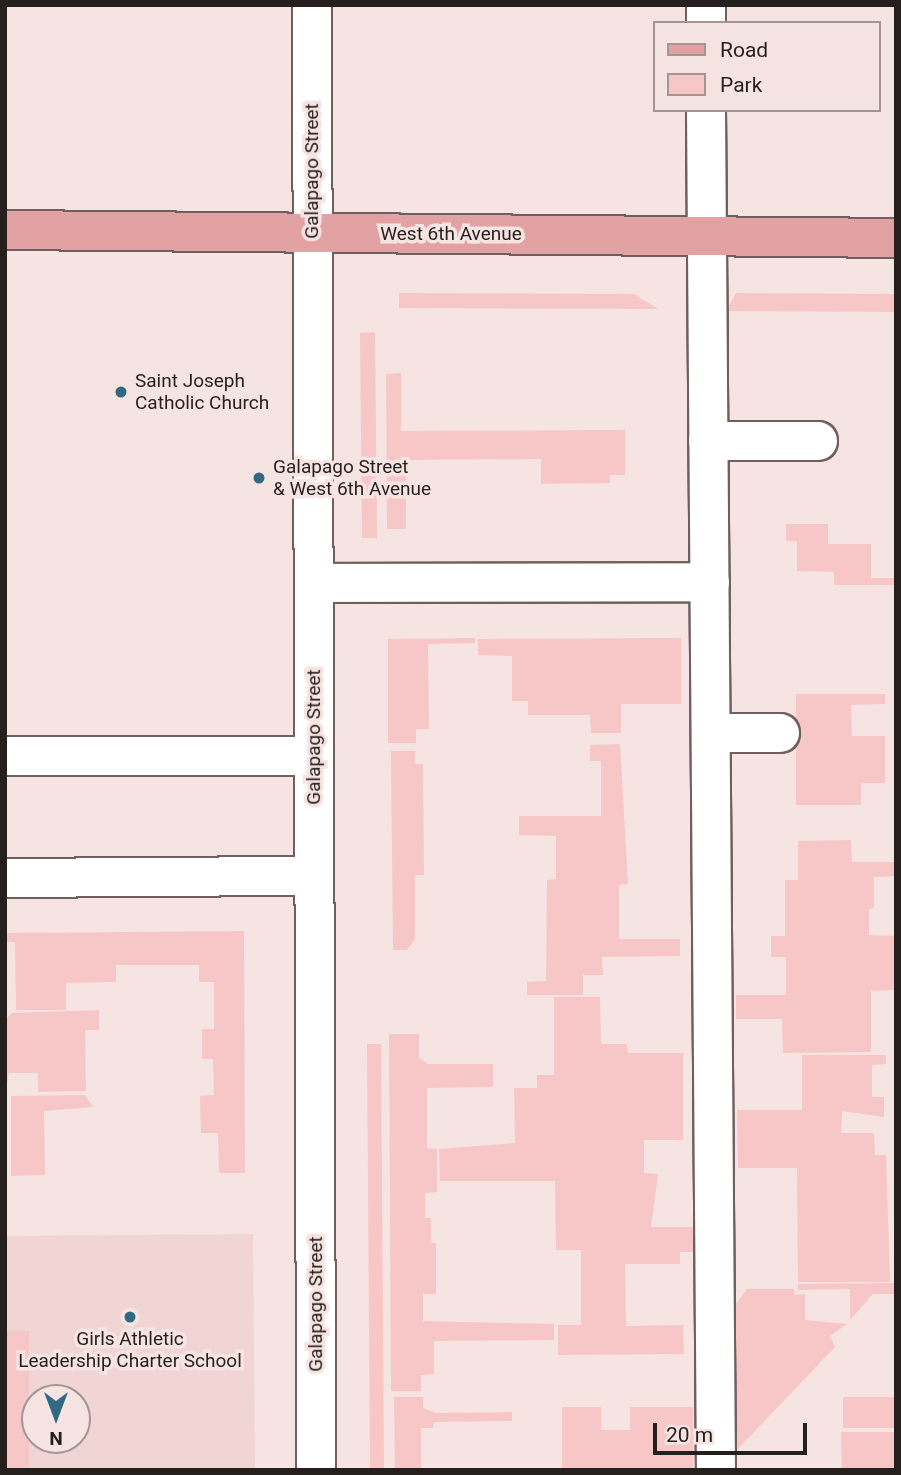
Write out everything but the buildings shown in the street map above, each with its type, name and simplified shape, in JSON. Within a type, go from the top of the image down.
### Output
[{"type":"main road","name":"West 6th Avenue","points":[[5,230],[896,238]]},
{"type":"street","name":"Galapago Street","points":[[312,5],[316,1470]]},
{"type":"street","points":[[706,112],[716,1470]]},
{"type":"street","points":[[708,441],[818,441]]},
{"type":"street","points":[[314,583],[710,582]]},
{"type":"street","points":[[711,733],[780,733]]},
{"type":"street","points":[[5,756],[314,756]]},
{"type":"street","points":[[5,878],[314,876]]},
{"type":"shaded area","name":"Girls Athletic Leadership Charter School","points":[[253,1234],[255,1470],[5,1470],[5,1236]]},
{"type":"green space","points":[[399,293],[634,294],[658,309],[399,308]]},
{"type":"green space","points":[[736,293],[896,294],[896,312],[726,311]]},
{"type":"green space","points":[[375,332],[377,538],[362,538],[360,333]]},
{"type":"green space","points":[[401,373],[401,431],[625,430],[625,475],[610,475],[610,483],[541,484],[541,459],[406,460],[406,529],[387,529],[386,374]]},
{"type":"green space","points":[[786,524],[828,524],[828,544],[871,544],[871,578],[896,578],[896,585],[834,585],[834,572],[797,571],[797,541],[786,541]]},
{"type":"green space","points":[[475,638],[475,643],[428,644],[429,729],[416,729],[416,743],[388,743],[388,639]]},
{"type":"green space","points":[[681,638],[681,704],[621,704],[621,733],[591,733],[590,715],[528,715],[528,701],[512,701],[512,656],[478,655],[478,639]]},
{"type":"green space","points":[[796,694],[885,694],[885,704],[851,705],[852,736],[885,736],[885,783],[861,783],[861,805],[796,805]]},
{"type":"green space","points":[[620,744],[628,884],[619,885],[619,939],[680,939],[680,956],[602,957],[603,975],[583,975],[583,995],[527,995],[527,982],[546,981],[547,880],[556,879],[556,836],[519,835],[519,816],[601,816],[601,761],[590,761],[590,745]]},
{"type":"green space","points":[[391,751],[415,751],[415,764],[423,764],[424,875],[415,875],[415,939],[407,950],[393,950]]},
{"type":"green space","points":[[851,840],[852,862],[896,862],[896,876],[874,877],[874,908],[869,909],[869,935],[896,936],[896,990],[871,991],[871,1052],[783,1053],[782,1019],[736,1019],[736,995],[786,995],[786,957],[771,957],[771,936],[785,936],[785,880],[798,880],[798,841]]},
{"type":"green space","points":[[244,931],[245,1173],[219,1173],[218,1133],[201,1133],[200,1096],[214,1095],[213,1059],[202,1059],[202,1029],[214,1029],[214,982],[199,982],[199,965],[116,965],[116,982],[66,983],[66,1010],[16,1010],[15,942],[5,942],[5,933]]},
{"type":"green space","points":[[554,997],[600,997],[601,1044],[627,1044],[628,1053],[683,1053],[683,1140],[644,1140],[644,1173],[658,1174],[651,1227],[694,1227],[695,1252],[680,1252],[680,1264],[625,1264],[626,1326],[683,1325],[684,1354],[558,1355],[558,1325],[581,1325],[581,1250],[556,1250],[555,1181],[440,1181],[439,1149],[515,1143],[514,1088],[537,1088],[537,1075],[554,1075]]},
{"type":"green space","points":[[99,1010],[99,1030],[85,1030],[86,1091],[38,1092],[38,1073],[9,1073],[5,1095],[5,1019],[12,1013]]},
{"type":"green space","points":[[389,1034],[419,1034],[419,1058],[428,1064],[493,1064],[493,1087],[427,1088],[427,1148],[437,1149],[437,1192],[425,1193],[425,1218],[431,1218],[431,1243],[436,1243],[436,1294],[423,1294],[423,1321],[554,1324],[554,1340],[434,1341],[434,1374],[421,1375],[421,1391],[391,1391]]},
{"type":"green space","points":[[367,1044],[381,1044],[384,1470],[370,1470]]},
{"type":"green space","points":[[802,1055],[886,1055],[886,1064],[872,1065],[872,1097],[884,1097],[884,1117],[842,1111],[841,1133],[874,1133],[875,1155],[886,1155],[890,1282],[798,1282],[797,1168],[738,1168],[737,1110],[802,1110]]},
{"type":"green space","points":[[85,1095],[93,1107],[44,1111],[45,1175],[11,1176],[11,1096]]},
{"type":"green space","points":[[896,1283],[896,1294],[873,1294],[850,1320],[850,1289],[798,1290],[798,1284]]},
{"type":"green space","points":[[747,1289],[794,1289],[794,1295],[805,1294],[805,1320],[847,1324],[830,1336],[835,1347],[732,1455],[729,1313]]},
{"type":"green space","points":[[5,1331],[29,1331],[29,1384],[21,1384],[21,1454],[29,1454],[29,1470],[5,1470]]},
{"type":"green space","points":[[394,1397],[423,1397],[423,1408],[436,1413],[512,1412],[512,1421],[434,1422],[433,1428],[421,1428],[421,1470],[395,1470]]},
{"type":"green space","points":[[843,1397],[896,1397],[896,1428],[843,1428]]},
{"type":"green space","points":[[562,1407],[601,1407],[601,1430],[630,1430],[630,1407],[693,1407],[693,1470],[562,1470]]},
{"type":"green space","points":[[841,1432],[896,1432],[896,1470],[842,1470]]},
{"type":"place","name":"Saint Joseph Catholic Church","points":[[121,392]]},
{"type":"place","name":"Galapago Street & West 6th Avenue","points":[[259,478]]},
{"type":"place","name":"Girls Athletic Leadership Charter School","points":[[130,1317]]}]
